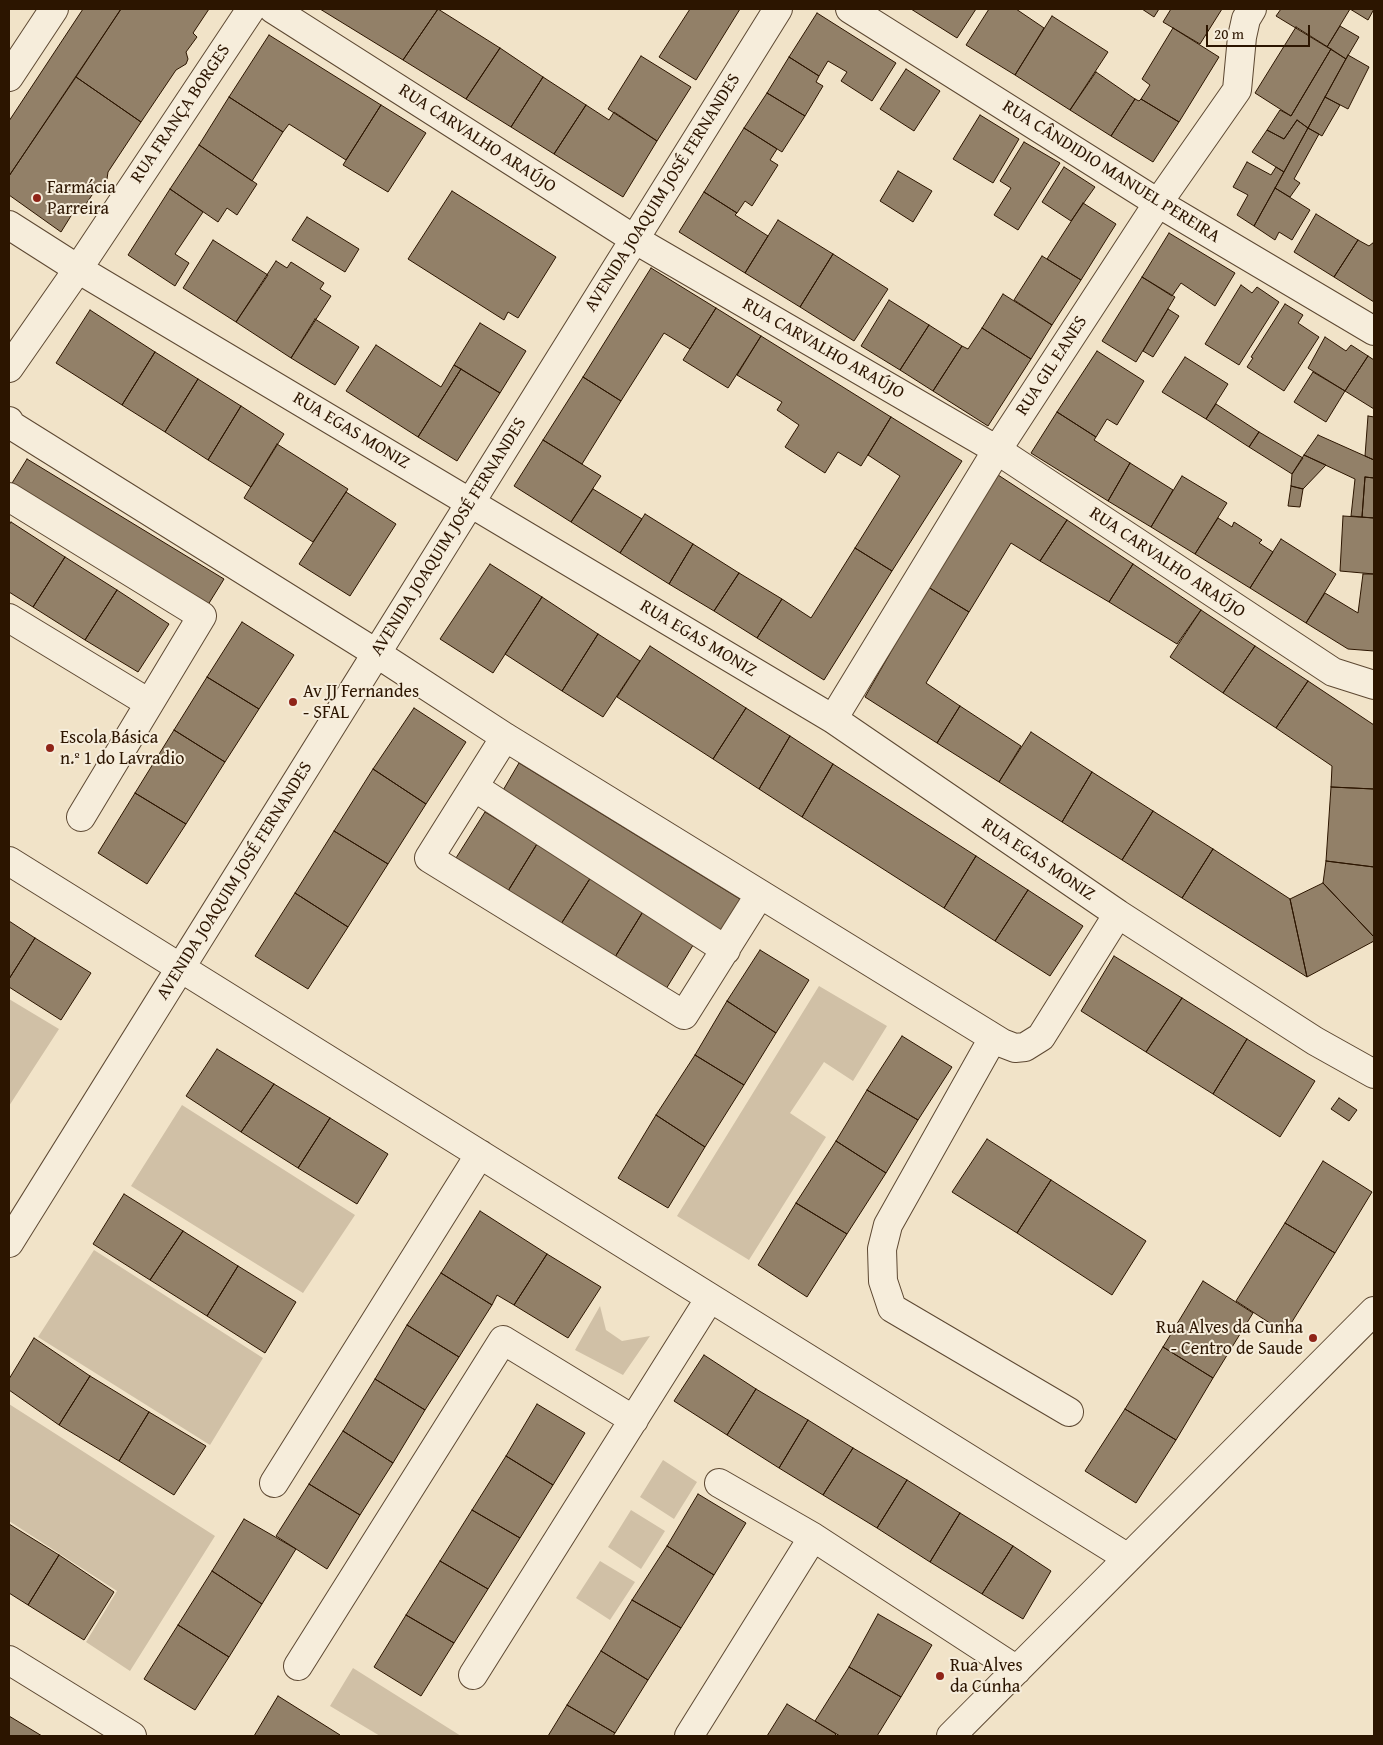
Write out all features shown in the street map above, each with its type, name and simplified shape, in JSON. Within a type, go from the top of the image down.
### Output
[{"type":"street","points":[[9,77],[54,9]]},
{"type":"street","name":"RUA FRANÇA BORGES","points":[[9,368],[78,269],[251,9]]},
{"type":"street","name":"RUA CARVALHO ARAÚJO","points":[[273,9],[634,239],[997,450],[1333,672],[1374,685]]},
{"type":"street","name":"AVENIDA JOAQUIM JOSÉ FERNANDES","points":[[9,1243],[778,9]]},
{"type":"street","name":"RUA CÂNDIDIO MANUEL PEREIRA","points":[[850,9],[1158,203],[1374,332]]},
{"type":"street","name":"RUA GIL EANES","points":[[832,719],[997,450],[1158,203],[1237,90],[1242,37],[1246,19],[1252,9]]},
{"type":"street","name":"RUA EGAS MONIZ","points":[[9,225],[78,269],[832,719],[1118,914],[1315,1041],[1374,1074]]},
{"type":"street","points":[[10,426],[376,653],[505,737],[994,1038],[1015,1048],[1025,1047],[1041,1037],[1118,914]]},
{"type":"street","points":[[9,497],[202,616],[81,817]]},
{"type":"street","points":[[9,618],[149,703]]},
{"type":"street","points":[[505,737],[429,858],[684,1014],[760,894]]},
{"type":"street","points":[[474,787],[726,950]]},
{"type":"street","points":[[9,861],[1128,1558]]},
{"type":"street","points":[[994,1038],[888,1225],[882,1248],[883,1282],[892,1308],[1069,1412]]},
{"type":"street","points":[[274,1483],[480,1154]]},
{"type":"street","points":[[473,1675],[710,1298]]},
{"type":"street","points":[[951,1736],[1374,1311]]},
{"type":"street","points":[[298,1666],[502,1340],[634,1420]]},
{"type":"street","points":[[719,1484],[814,1537],[1017,1670]]},
{"type":"street","points":[[689,1736],[814,1537]]},
{"type":"street","points":[[9,1660],[132,1736]]},
{"type":"shaded area","points":[[819,986],[887,1026],[853,1081],[824,1062],[790,1113],[826,1137],[749,1260],[677,1216]]},
{"type":"shaded area","points":[[9,999],[59,1029],[9,1106]]},
{"type":"shaded area","points":[[182,1105],[355,1215],[303,1293],[131,1186]]},
{"type":"shaded area","points":[[94,1250],[263,1358],[210,1445],[38,1337]]},
{"type":"shaded area","points":[[600,1306],[606,1330],[622,1341],[650,1336],[623,1375],[575,1350]]},
{"type":"shaded area","points":[[9,1404],[215,1536],[130,1671],[86,1642],[117,1591],[9,1521]]},
{"type":"shaded area","points":[[663,1460],[697,1482],[674,1519],[640,1497]]},
{"type":"shaded area","points":[[631,1510],[665,1531],[641,1569],[608,1547]]},
{"type":"shaded area","points":[[600,1561],[635,1582],[610,1620],[576,1598]]},
{"type":"shaded area","points":[[353,1668],[461,1736],[380,1736],[330,1706]]},
{"type":"building","points":[[83,9],[121,9],[9,176],[9,121]]},
{"type":"building","points":[[121,9],[209,9],[193,33],[197,37],[186,52],[188,59],[186,64],[176,70],[141,122],[76,77]]},
{"type":"building","points":[[320,9],[438,9],[403,60]]},
{"type":"building","points":[[438,9],[500,48],[466,99],[403,60]]},
{"type":"building","points":[[690,9],[740,9],[696,80],[659,57]]},
{"type":"building","points":[[911,9],[976,9],[957,38]]},
{"type":"building","points":[[989,9],[1016,9],[1044,28],[1015,75],[966,45]]},
{"type":"building","points":[[1142,9],[1159,9],[1154,17]]},
{"type":"building","points":[[1171,9],[1222,9],[1200,44],[1163,22]]},
{"type":"building","points":[[1281,9],[1350,9],[1327,47],[1276,16]]},
{"type":"building","points":[[1350,9],[1374,9],[1368,20]]},
{"type":"building","points":[[817,13],[896,63],[872,101],[841,81],[847,72],[828,61],[819,76],[789,57]]},
{"type":"building","points":[[1052,16],[1108,52],[1070,110],[1015,75]]},
{"type":"building","points":[[1340,26],[1359,37],[1346,59],[1327,47]]},
{"type":"building","points":[[1296,27],[1331,49],[1291,116],[1255,93]]},
{"type":"building","points":[[1173,28],[1219,57],[1179,122],[1141,99],[1150,85],[1142,79]]},
{"type":"building","points":[[269,35],[381,105],[346,160],[289,124],[283,132],[229,97]]},
{"type":"building","points":[[500,48],[543,77],[511,127],[466,99]]},
{"type":"building","points":[[1331,49],[1346,59],[1308,128],[1297,120],[1284,139],[1267,130],[1280,110],[1291,116]]},
{"type":"building","points":[[1348,55],[1369,67],[1348,109],[1325,97]]},
{"type":"building","points":[[641,56],[691,87],[657,141],[608,109]]},
{"type":"building","points":[[789,57],[819,76],[816,82],[823,86],[805,116],[767,93]]},
{"type":"building","points":[[906,69],[940,91],[914,131],[880,109]]},
{"type":"building","points":[[1096,72],[1135,99],[1111,136],[1070,110]]},
{"type":"building","points":[[76,77],[141,122],[108,172],[107,179],[96,189],[84,207],[79,203],[61,232],[9,195],[9,176]]},
{"type":"building","points":[[543,77],[586,105],[554,154],[511,127]]},
{"type":"building","points":[[767,93],[805,116],[782,152],[744,128]]},
{"type":"building","points":[[229,97],[283,132],[252,181],[199,145]]},
{"type":"building","points":[[1325,97],[1340,105],[1322,136],[1308,128]]},
{"type":"building","points":[[1135,99],[1139,101],[1141,99],[1179,122],[1153,162],[1111,136]]},
{"type":"building","points":[[381,105],[426,133],[388,192],[343,165]]},
{"type":"building","points":[[586,105],[609,120],[614,112],[657,141],[623,197],[554,154]]},
{"type":"building","points":[[980,115],[1019,139],[993,183],[953,159]]},
{"type":"building","points":[[1297,120],[1308,128],[1284,172],[1252,152],[1267,130],[1284,139]]},
{"type":"building","points":[[744,128],[777,149],[770,160],[778,165],[752,206],[745,201],[737,213],[704,192]]},
{"type":"building","points":[[1308,128],[1319,134],[1294,179],[1300,183],[1290,197],[1275,188]]},
{"type":"building","points":[[1024,142],[1060,163],[1018,230],[994,215],[1011,188],[1000,181]]},
{"type":"building","points":[[199,145],[257,184],[237,215],[227,208],[218,222],[170,189]]},
{"type":"building","points":[[1247,162],[1271,175],[1276,167],[1284,172],[1254,226],[1237,215],[1248,195],[1233,187]]},
{"type":"building","points":[[1064,167],[1095,187],[1071,221],[1042,202]]},
{"type":"building","points":[[898,171],[932,191],[913,222],[880,201]]},
{"type":"building","points":[[1275,188],[1310,210],[1292,240],[1279,232],[1275,240],[1254,226]]},
{"type":"building","points":[[170,189],[203,212],[175,254],[189,263],[175,286],[128,255]]},
{"type":"building","points":[[452,191],[556,257],[518,318],[508,312],[504,320],[408,259]]},
{"type":"building","points":[[704,192],[768,236],[745,273],[679,232]]},
{"type":"building","points":[[1083,203],[1116,224],[1081,280],[1047,259]]},
{"type":"building","points":[[1316,214],[1358,240],[1334,277],[1294,252]]},
{"type":"building","points":[[307,217],[359,249],[345,272],[292,240]]},
{"type":"building","points":[[778,220],[833,254],[800,307],[745,273]]},
{"type":"building","points":[[1169,233],[1235,273],[1215,306],[1181,283],[1172,296],[1142,277]]},
{"type":"building","points":[[213,240],[268,275],[236,322],[183,288]]},
{"type":"building","points":[[1358,240],[1369,246],[1374,242],[1374,302],[1334,277]]},
{"type":"building","points":[[833,254],[888,289],[854,341],[800,307]]},
{"type":"building","points":[[1042,256],[1081,280],[1052,325],[1014,300]]},
{"type":"building","points":[[276,261],[287,268],[291,262],[324,283],[320,289],[331,296],[291,358],[236,322]]},
{"type":"building","points":[[651,268],[716,308],[690,349],[664,333],[621,401],[583,377]]},
{"type":"building","points":[[1142,277],[1175,297],[1136,362],[1102,341]]},
{"type":"building","points":[[1241,285],[1252,293],[1257,287],[1279,302],[1239,365],[1205,344]]},
{"type":"building","points":[[1003,294],[1052,325],[1031,359],[982,328]]},
{"type":"building","points":[[889,300],[929,325],[900,370],[861,346]]},
{"type":"building","points":[[1285,304],[1303,315],[1298,323],[1319,337],[1284,391],[1247,367],[1253,358],[1251,357]]},
{"type":"building","points":[[716,308],[761,336],[728,388],[683,360]]},
{"type":"building","points":[[1168,309],[1179,316],[1153,357],[1143,351]]},
{"type":"building","points":[[90,310],[155,352],[122,405],[56,363]]},
{"type":"building","points":[[315,319],[359,347],[335,385],[291,358]]},
{"type":"building","points":[[480,323],[526,351],[500,393],[454,365]]},
{"type":"building","points":[[929,325],[962,346],[933,391],[900,370]]},
{"type":"building","points":[[982,328],[1031,359],[988,426],[933,391],[962,346],[968,349]]},
{"type":"building","points":[[761,336],[891,417],[861,466],[838,452],[825,473],[785,447],[799,425],[777,410],[782,402],[737,375]]},
{"type":"building","points":[[1325,337],[1346,351],[1351,345],[1368,356],[1345,391],[1308,368]]},
{"type":"building","points":[[376,345],[441,387],[454,365],[461,369],[418,437],[346,391]]},
{"type":"building","points":[[1097,351],[1144,381],[1117,425],[1107,419],[1096,437],[1057,412]]},
{"type":"building","points":[[155,352],[198,379],[165,432],[122,405]]},
{"type":"building","points":[[1368,356],[1374,360],[1374,409],[1345,391]]},
{"type":"building","points":[[1185,357],[1228,384],[1206,419],[1162,392]]},
{"type":"building","points":[[461,369],[500,393],[457,461],[418,437]]},
{"type":"building","points":[[1313,372],[1345,391],[1326,422],[1294,402]]},
{"type":"building","points":[[583,377],[621,401],[582,464],[543,440]]},
{"type":"building","points":[[198,379],[241,406],[208,460],[165,432]]},
{"type":"building","points":[[1216,404],[1259,432],[1249,447],[1206,419]]},
{"type":"building","points":[[241,406],[284,434],[251,487],[208,460]]},
{"type":"building","points":[[1057,412],[1096,437],[1094,440],[1130,463],[1108,501],[1031,453]]},
{"type":"building","points":[[1368,416],[1374,417],[1374,460],[1365,456]]},
{"type":"building","points":[[891,417],[962,461],[892,571],[855,548],[900,476],[868,455]]},
{"type":"building","points":[[1259,432],[1303,458],[1292,474],[1249,447]]},
{"type":"building","points":[[1318,435],[1374,460],[1374,478],[1365,477],[1362,517],[1351,516],[1355,479],[1304,455]]},
{"type":"building","points":[[543,440],[601,476],[571,522],[514,486]]},
{"type":"building","points":[[277,444],[348,489],[313,542],[244,498]]},
{"type":"building","points":[[1304,455],[1326,465],[1303,489],[1291,486],[1292,474]]},
{"type":"building","points":[[27,459],[224,579],[206,608],[9,488]]},
{"type":"building","points":[[1130,463],[1173,490],[1151,527],[1108,501]]},
{"type":"building","points":[[995,473],[1067,520],[1040,561],[1011,543],[969,612],[928,587]]},
{"type":"building","points":[[1182,476],[1227,503],[1195,554],[1151,527]]},
{"type":"building","points":[[1365,477],[1374,478],[1374,518],[1362,517]]},
{"type":"building","points":[[1291,486],[1303,489],[1300,507],[1288,506]]},
{"type":"building","points":[[593,489],[642,519],[620,553],[571,522]]},
{"type":"building","points":[[346,492],[396,524],[350,596],[299,564]]},
{"type":"building","points":[[645,514],[693,544],[669,584],[620,553]]},
{"type":"building","points":[[1343,516],[1374,518],[1374,574],[1340,571]]},
{"type":"building","points":[[1218,518],[1232,527],[1234,522],[1262,540],[1259,543],[1273,552],[1250,588],[1195,554]]},
{"type":"building","points":[[1067,520],[1133,564],[1109,602],[1040,561]]},
{"type":"building","points":[[11,522],[65,557],[33,607],[9,592],[9,525]]},
{"type":"building","points":[[1281,539],[1336,574],[1306,623],[1250,588]]},
{"type":"building","points":[[693,544],[739,573],[714,611],[669,584]]},
{"type":"building","points":[[855,548],[892,571],[824,680],[757,638],[782,599],[811,618]]},
{"type":"building","points":[[65,557],[117,590],[85,640],[33,607]]},
{"type":"building","points":[[490,564],[542,597],[493,673],[440,639]]},
{"type":"building","points":[[1133,564],[1201,610],[1177,644],[1109,602]]},
{"type":"building","points":[[739,573],[782,599],[757,638],[714,611]]},
{"type":"building","points":[[1363,574],[1374,574],[1374,651],[1348,649],[1306,623],[1325,593],[1358,613]]},
{"type":"building","points":[[928,587],[969,612],[926,683],[960,706],[937,743],[865,697]]},
{"type":"building","points":[[117,590],[169,624],[138,672],[85,640]]},
{"type":"building","points":[[542,597],[598,634],[562,691],[505,654]]},
{"type":"building","points":[[1201,610],[1255,646],[1223,693],[1170,657]]},
{"type":"building","points":[[242,622],[294,655],[259,709],[207,677]]},
{"type":"building","points":[[598,634],[640,661],[603,717],[562,691]]},
{"type":"building","points":[[650,646],[746,708],[713,759],[617,697]]},
{"type":"building","points":[[1255,646],[1308,681],[1276,728],[1223,693]]},
{"type":"building","points":[[207,677],[259,709],[225,762],[174,730]]},
{"type":"building","points":[[1308,681],[1374,725],[1374,789],[1331,787],[1332,766],[1276,728]]},
{"type":"building","points":[[960,706],[1021,746],[999,782],[937,743]]},
{"type":"building","points":[[414,708],[466,742],[426,804],[373,769]]},
{"type":"building","points":[[746,708],[790,736],[759,789],[713,759]]},
{"type":"building","points":[[174,730],[225,762],[186,824],[135,793]]},
{"type":"building","points":[[1031,732],[1092,772],[1062,822],[999,782]]},
{"type":"building","points":[[790,736],[833,764],[802,817],[759,789]]},
{"type":"building","points":[[519,763],[748,904],[727,936],[502,792]]},
{"type":"building","points":[[833,764],[976,856],[944,908],[802,817]]},
{"type":"building","points":[[373,769],[426,804],[388,864],[334,831]]},
{"type":"building","points":[[1092,772],[1153,811],[1122,860],[1062,822]]},
{"type":"building","points":[[1331,787],[1374,789],[1374,867],[1326,861]]},
{"type":"building","points":[[135,793],[186,824],[147,884],[98,853]]},
{"type":"building","points":[[1153,811],[1213,849],[1182,898],[1122,860]]},
{"type":"building","points":[[485,812],[537,844],[508,891],[456,858]]},
{"type":"building","points":[[334,831],[388,864],[348,927],[295,893]]},
{"type":"building","points":[[537,844],[591,877],[561,924],[508,891]]},
{"type":"building","points":[[1213,849],[1290,899],[1307,977],[1182,898]]},
{"type":"building","points":[[976,856],[1028,890],[995,941],[944,908]]},
{"type":"building","points":[[1326,861],[1374,867],[1374,937],[1323,883]]},
{"type":"building","points":[[591,877],[644,910],[615,957],[561,924]]},
{"type":"building","points":[[1323,883],[1374,937],[1374,941],[1307,977],[1290,899]]},
{"type":"building","points":[[1028,890],[1083,926],[1050,976],[995,941]]},
{"type":"building","points":[[295,893],[348,927],[308,989],[255,956]]},
{"type":"building","points":[[644,910],[695,942],[666,989],[615,957]]},
{"type":"building","points":[[9,921],[35,938],[9,979]]},
{"type":"building","points":[[35,938],[91,973],[61,1020],[9,987],[9,979]]},
{"type":"building","points":[[760,950],[809,980],[776,1033],[727,1001]]},
{"type":"building","points":[[1114,956],[1182,998],[1146,1052],[1081,1011]]},
{"type":"building","points":[[1182,998],[1247,1039],[1213,1094],[1146,1052]]},
{"type":"building","points":[[727,1001],[776,1033],[744,1085],[695,1055]]},
{"type":"building","points":[[902,1036],[952,1067],[918,1120],[867,1090]]},
{"type":"building","points":[[1247,1039],[1315,1081],[1280,1137],[1213,1094]]},
{"type":"building","points":[[217,1049],[274,1084],[241,1132],[186,1096]]},
{"type":"building","points":[[695,1055],[744,1085],[705,1147],[656,1115]]},
{"type":"building","points":[[274,1084],[330,1118],[298,1168],[241,1132]]},
{"type":"building","points":[[867,1090],[918,1120],[886,1173],[836,1141]]},
{"type":"building","points":[[1339,1098],[1357,1110],[1349,1121],[1331,1109]]},
{"type":"building","points":[[656,1115],[705,1147],[668,1208],[618,1178]]},
{"type":"building","points":[[330,1118],[388,1154],[357,1204],[298,1168]]},
{"type":"building","points":[[987,1139],[1051,1180],[1017,1233],[952,1192]]},
{"type":"building","points":[[836,1141],[886,1173],[847,1234],[796,1203]]},
{"type":"building","points":[[1323,1161],[1372,1192],[1335,1253],[1285,1223]]},
{"type":"building","points":[[1051,1180],[1146,1241],[1112,1295],[1017,1233]]},
{"type":"building","points":[[124,1194],[183,1231],[150,1280],[93,1244]]},
{"type":"building","points":[[796,1203],[847,1234],[807,1297],[758,1265]]},
{"type":"building","points":[[480,1211],[547,1254],[514,1305],[497,1295],[492,1305],[441,1273]]},
{"type":"building","points":[[1285,1223],[1335,1253],[1285,1333],[1236,1301]]},
{"type":"building","points":[[183,1231],[238,1266],[207,1316],[150,1280]]},
{"type":"building","points":[[547,1254],[601,1287],[568,1338],[514,1305]]},
{"type":"building","points":[[238,1266],[296,1302],[265,1353],[207,1316]]},
{"type":"building","points":[[441,1273],[492,1305],[459,1357],[407,1325]]},
{"type":"building","points":[[1203,1281],[1253,1313],[1213,1378],[1163,1347]]},
{"type":"building","points":[[407,1325],[459,1357],[425,1410],[375,1379]]},
{"type":"building","points":[[34,1338],[90,1376],[59,1425],[9,1390],[9,1379]]},
{"type":"building","points":[[1163,1347],[1213,1378],[1176,1440],[1125,1409]]},
{"type":"building","points":[[704,1355],[756,1389],[727,1435],[674,1401]]},
{"type":"building","points":[[90,1376],[149,1412],[119,1461],[59,1425]]},
{"type":"building","points":[[375,1379],[425,1410],[393,1463],[343,1431]]},
{"type":"building","points":[[756,1389],[808,1420],[779,1468],[727,1435]]},
{"type":"building","points":[[537,1404],[585,1433],[553,1485],[506,1456]]},
{"type":"building","points":[[1125,1409],[1176,1440],[1136,1503],[1085,1471]]},
{"type":"building","points":[[149,1412],[206,1446],[174,1495],[119,1461]]},
{"type":"building","points":[[808,1420],[853,1448],[823,1495],[779,1468]]},
{"type":"building","points":[[343,1431],[393,1463],[360,1515],[309,1484]]},
{"type":"building","points":[[853,1448],[907,1480],[877,1528],[823,1495]]},
{"type":"building","points":[[506,1456],[553,1485],[520,1538],[472,1510]]},
{"type":"building","points":[[907,1480],[960,1513],[930,1562],[877,1528]]},
{"type":"building","points":[[309,1484],[360,1515],[327,1569],[276,1536]]},
{"type":"building","points":[[698,1494],[746,1523],[714,1575],[667,1546]]},
{"type":"building","points":[[472,1510],[520,1538],[488,1589],[440,1561]]},
{"type":"building","points":[[960,1513],[1013,1546],[982,1594],[930,1562]]},
{"type":"building","points":[[244,1519],[296,1549],[262,1604],[212,1571]]},
{"type":"building","points":[[9,1524],[59,1555],[28,1605],[9,1593]]},
{"type":"building","points":[[667,1546],[714,1575],[681,1628],[632,1600]]},
{"type":"building","points":[[1013,1546],[1051,1571],[1023,1619],[982,1594]]},
{"type":"building","points":[[59,1555],[114,1592],[84,1640],[28,1605]]},
{"type":"building","points":[[440,1561],[488,1589],[454,1643],[406,1615]]},
{"type":"building","points":[[212,1571],[262,1604],[229,1657],[178,1625]]},
{"type":"building","points":[[632,1600],[681,1628],[648,1680],[601,1651]]},
{"type":"building","points":[[878,1614],[932,1645],[901,1697],[849,1667]]},
{"type":"building","points":[[406,1615],[454,1643],[421,1696],[374,1667]]},
{"type":"building","points":[[178,1625],[229,1657],[195,1710],[144,1679]]},
{"type":"building","points":[[601,1651],[648,1680],[615,1733],[567,1705]]},
{"type":"building","points":[[849,1667],[901,1697],[877,1736],[840,1736],[815,1721]]},
{"type":"building","points":[[278,1696],[340,1735],[254,1736]]},
{"type":"building","points":[[787,1704],[836,1734],[834,1736],[767,1736]]},
{"type":"building","points":[[567,1705],[615,1733],[613,1736],[548,1736]]},
{"type":"building","points":[[9,1716],[42,1736],[9,1736]]},
{"type":"place","name":"Farmácia Parreira","points":[[37,198]]},
{"type":"place","name":"Av JJ Fernandes - SFAL","points":[[293,702]]},
{"type":"place","name":"Escola Básica n.º 1 do Lavradio","points":[[50,748]]},
{"type":"place","name":"Rua Alves da Cunha - Centro de Saude","points":[[1313,1338]]},
{"type":"place","name":"Rua Alves da Cunha","points":[[940,1676]]}]
